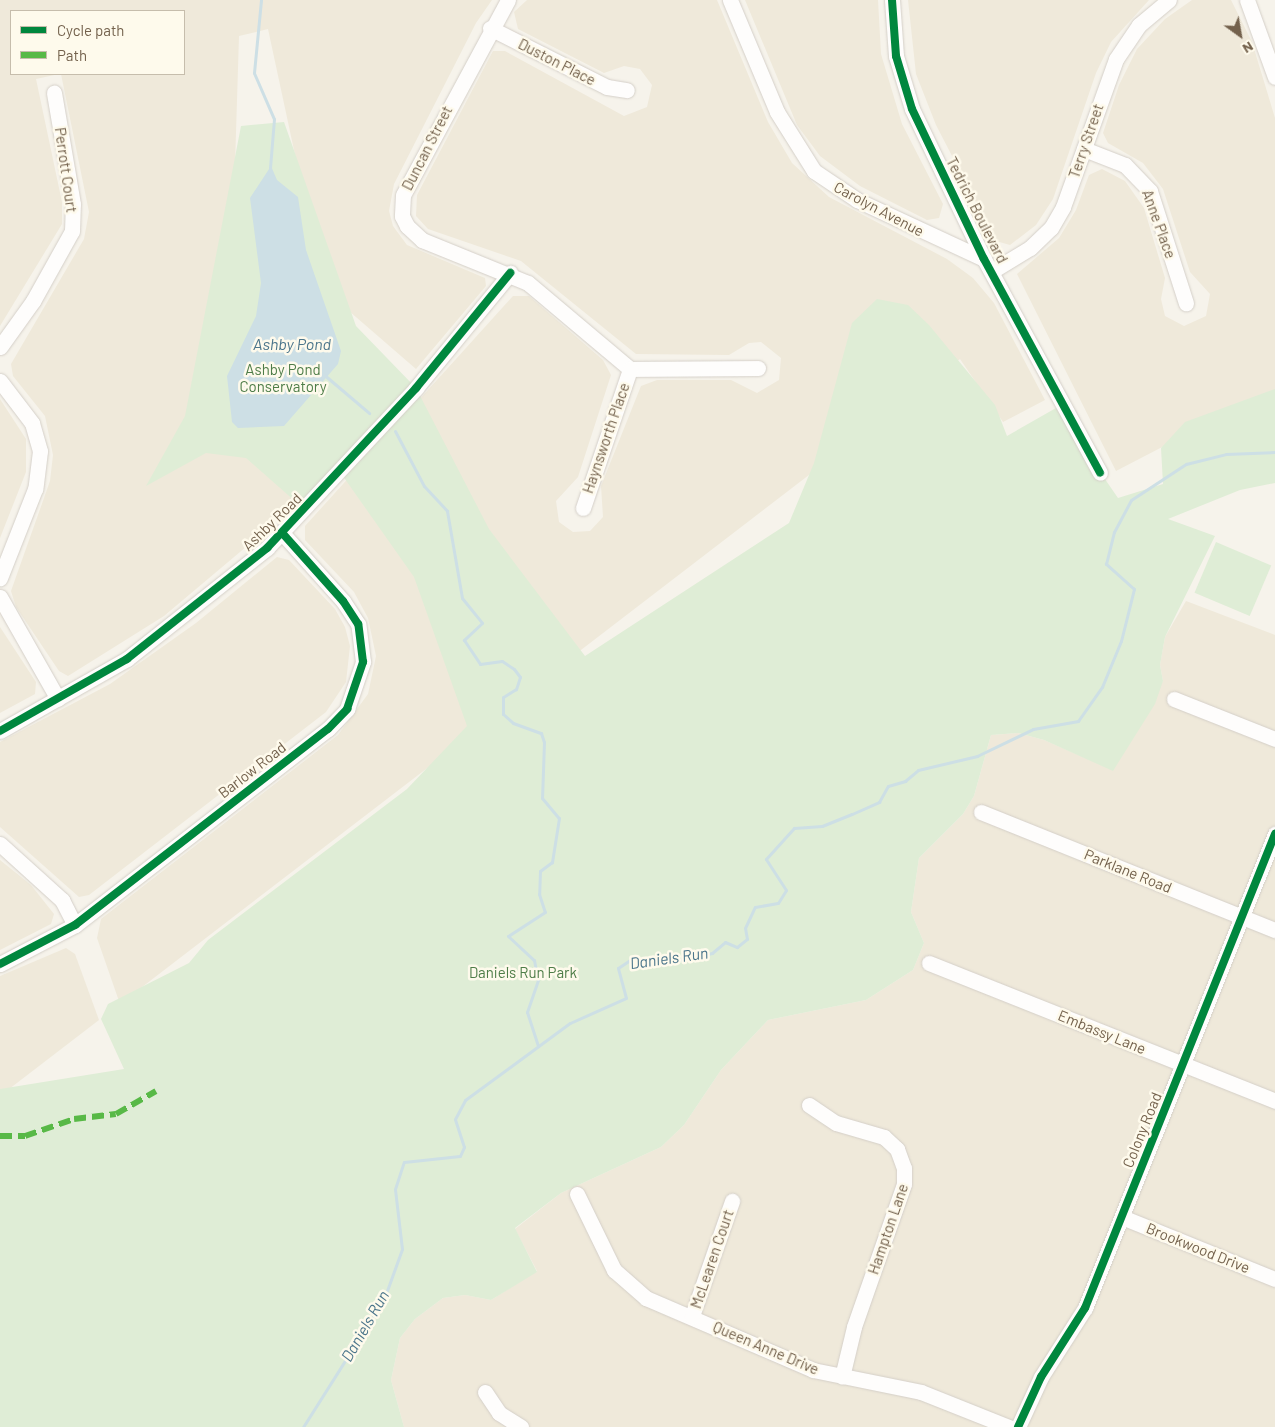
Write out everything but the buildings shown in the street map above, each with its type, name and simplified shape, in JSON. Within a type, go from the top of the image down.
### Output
[{"type":"street","name":"Duncan Street","points":[[508,0],[490,28],[401,206],[407,226],[422,240],[510,273],[551,300],[630,369]]},
{"type":"street","name":"Carolyn Avenue","points":[[730,0],[776,112],[814,171],[857,200],[988,265]]},
{"type":"street","name":"Tedrich Boulevard","points":[[892,0],[902,84],[988,265],[1100,473]]},
{"type":"street","name":"Terry Street","points":[[988,265],[1030,248],[1051,228],[1084,149],[1116,59],[1140,25],[1169,0]]},
{"type":"street","points":[[1247,0],[1275,77]]},
{"type":"street","name":"Duston Place","points":[[490,28],[607,87],[627,90]]},
{"type":"street","name":"Perrott Court","points":[[0,347],[33,301],[72,231],[73,204],[54,93]]},
{"type":"street","name":"Anne Place","points":[[1084,149],[1125,165],[1150,191],[1186,303]]},
{"type":"street","name":"Ashby Road","points":[[0,731],[58,699],[163,633],[283,534],[416,388],[510,273]]},
{"type":"street","points":[[630,369],[758,368]]},
{"type":"street","name":"Haynsworth Place","points":[[583,508],[630,369]]},
{"type":"street","points":[[0,381],[32,424],[40,461],[35,489],[0,578]]},
{"type":"street","name":"Barlow Road","points":[[0,964],[75,925],[328,729],[352,702],[363,662],[358,624],[343,601],[283,534]]},
{"type":"street","points":[[0,596],[58,699]]},
{"type":"street","points":[[1174,699],[1275,740]]},
{"type":"street","name":"Parklane Road","points":[[981,812],[1275,930]]},
{"type":"street","name":"Colony Road","points":[[1018,1427],[1041,1377],[1084,1308],[1275,834]]},
{"type":"street","points":[[0,844],[62,900],[75,925]]},
{"type":"street","name":"Embassy Lane","points":[[929,963],[1275,1101]]},
{"type":"street","name":"Hampton Lane","points":[[809,1105],[836,1123],[884,1137],[897,1149],[904,1168],[904,1184],[854,1327],[842,1377]]},
{"type":"street","name":"Queen Anne Drive","points":[[577,1194],[608,1260],[623,1280],[646,1298],[692,1316],[802,1366],[842,1377],[921,1392],[1010,1427]]},
{"type":"street","name":"McLearen Court","points":[[692,1316],[732,1201]]},
{"type":"street","name":"Brookwood Drive","points":[[1122,1217],[1275,1279]]},
{"type":"street","points":[[485,1392],[499,1413],[521,1427]]},
{"type":"shaded area","points":[[0,0],[492,0],[476,23],[394,184],[389,211],[393,226],[407,245],[485,278],[486,286],[416,369],[349,311],[315,248],[268,29],[239,36],[235,165],[251,433],[320,473],[259,536],[164,616],[68,676],[59,671],[16,607],[11,591],[50,481],[53,455],[45,416],[13,376],[11,364],[84,239],[89,212],[61,75],[185,75],[185,10],[10,10],[10,75],[54,75],[36,79],[62,202],[62,224],[0,326]]},
{"type":"shaded area","points":[[527,0],[717,0],[768,122],[792,163],[829,197],[947,259],[973,278],[994,303],[1045,400],[1003,422],[960,359],[120,1004],[97,938],[101,919],[338,735],[368,694],[376,656],[368,618],[354,592],[305,540],[305,526],[513,296],[529,296],[603,360],[611,375],[578,477],[556,501],[559,522],[573,532],[590,531],[603,517],[601,486],[641,386],[657,380],[731,380],[757,393],[779,380],[781,358],[761,342],[749,343],[729,355],[636,354],[521,261],[428,229],[416,216],[417,195],[493,51],[505,51],[624,116],[647,107],[652,85],[640,69],[624,66],[604,73],[518,29],[514,12]]},
{"type":"shaded area","points":[[745,0],[878,0],[881,54],[902,124],[943,204],[939,218],[927,220],[860,186],[820,156],[797,125]]},
{"type":"shaded area","points":[[908,0],[1149,0],[1111,42],[1096,73],[1053,199],[1036,225],[1010,245],[996,241],[936,125],[916,74]]},
{"type":"shaded area","points":[[1192,0],[1231,0],[1252,42],[1275,118],[1275,439],[1222,416],[1116,471],[1017,274],[1059,238],[1076,210],[1089,175],[1102,169],[1125,181],[1144,208],[1165,278],[1161,299],[1165,316],[1184,326],[1206,316],[1210,294],[1190,272],[1163,189],[1143,163],[1108,143],[1103,133],[1119,85],[1137,49],[1165,19]]},
{"type":"shaded area","points":[[0,399],[26,439],[26,472],[0,538]]},
{"type":"shaded area","points":[[277,557],[289,560],[335,609],[345,627],[350,646],[346,682],[326,712],[89,895],[79,897],[0,827],[0,742],[110,684],[196,623]]},
{"type":"shaded area","points":[[1186,601],[1275,635],[1275,1427],[404,1427],[391,1380],[400,1338],[415,1319],[443,1298],[465,1295],[491,1300],[537,1271],[515,1229],[561,1193],[661,1147],[684,1125],[721,1070],[768,1020],[866,1000],[913,970],[924,943],[911,912],[919,858],[963,814],[974,796],[991,735],[1018,733],[1044,740],[1113,770],[1163,681],[1160,665],[1165,637]]},
{"type":"shaded area","points":[[0,627],[36,682],[35,694],[0,713]]},
{"type":"shaded area","points":[[0,860],[31,885],[54,914],[51,924],[0,950]]},
{"type":"shaded area","points":[[66,948],[75,954],[99,1020],[0,1096],[0,976]]},
{"type":"green space","name":"Daniels Run Park","points":[[284,122],[356,326],[416,388],[489,529],[585,656],[789,523],[814,463],[852,323],[877,299],[908,305],[929,325],[995,405],[1007,436],[1056,408],[1118,498],[1163,484],[1161,448],[1185,422],[1275,389],[1275,483],[1240,490],[1168,519],[1215,536],[1165,637],[1160,665],[1163,681],[1155,704],[1113,771],[1044,740],[1018,733],[991,735],[974,796],[963,814],[919,858],[911,912],[924,943],[913,970],[866,1000],[768,1020],[721,1070],[684,1125],[661,1147],[561,1193],[515,1228],[537,1272],[491,1300],[465,1295],[443,1298],[415,1319],[400,1338],[391,1380],[404,1427],[0,1427],[0,1089],[124,1069],[101,1019],[108,1004],[189,963],[208,940],[407,789],[467,726],[414,577],[340,472],[305,510],[246,458],[206,453],[146,486],[185,416],[241,126]]},
{"type":"green space","points":[[1216,542],[1271,565],[1250,616],[1195,593]]},
{"type":"water","name":"Ashby Pond","points":[[271,166],[277,180],[298,197],[306,250],[341,351],[338,364],[284,426],[238,428],[232,422],[227,376],[256,316],[261,283],[250,198]]},
{"type":"waterway","points":[[261,0],[254,73],[274,119],[270,168]]},
{"type":"waterway","points":[[322,373],[369,413]]},
{"type":"waterway","points":[[395,431],[424,486],[447,511],[462,598],[482,623],[464,640],[480,664],[502,661],[514,669],[520,677],[516,689],[503,697],[503,714],[513,723],[541,733],[544,742],[542,798],[559,818],[552,862],[540,871],[539,894],[545,912],[508,936],[534,960],[538,980],[527,1012],[538,1046]]},
{"type":"waterway","name":"Daniels Run","points":[[303,1427],[384,1299],[402,1249],[395,1189],[404,1162],[460,1156],[464,1147],[455,1119],[465,1100],[570,1023],[626,998],[618,968],[630,960],[679,960],[712,953],[725,942],[737,947],[747,939],[745,928],[755,907],[778,903],[786,890],[766,859],[794,828],[822,826],[879,802],[888,786],[905,781],[918,770],[977,756],[1033,729],[1078,721],[1102,687],[1121,641],[1134,589],[1106,564],[1114,532],[1131,500],[1186,464],[1226,454],[1275,452]]},
{"type":"marked path","points":[[0,1136],[25,1136],[74,1119],[116,1114],[156,1091]]},
{"type":"cycle path","points":[[892,0],[896,56],[912,109],[984,259],[1100,473]]},
{"type":"cycle path","points":[[0,731],[127,659],[267,548],[416,388],[510,273]]},
{"type":"cycle path","points":[[0,964],[75,925],[328,729],[347,709],[363,662],[358,624],[343,601],[283,534]]},
{"type":"cycle path","points":[[1018,1427],[1041,1377],[1085,1308],[1275,834]]},
{"type":"park label","name":"Ashby Pond Conservatory","points":[[283,378]]}]
